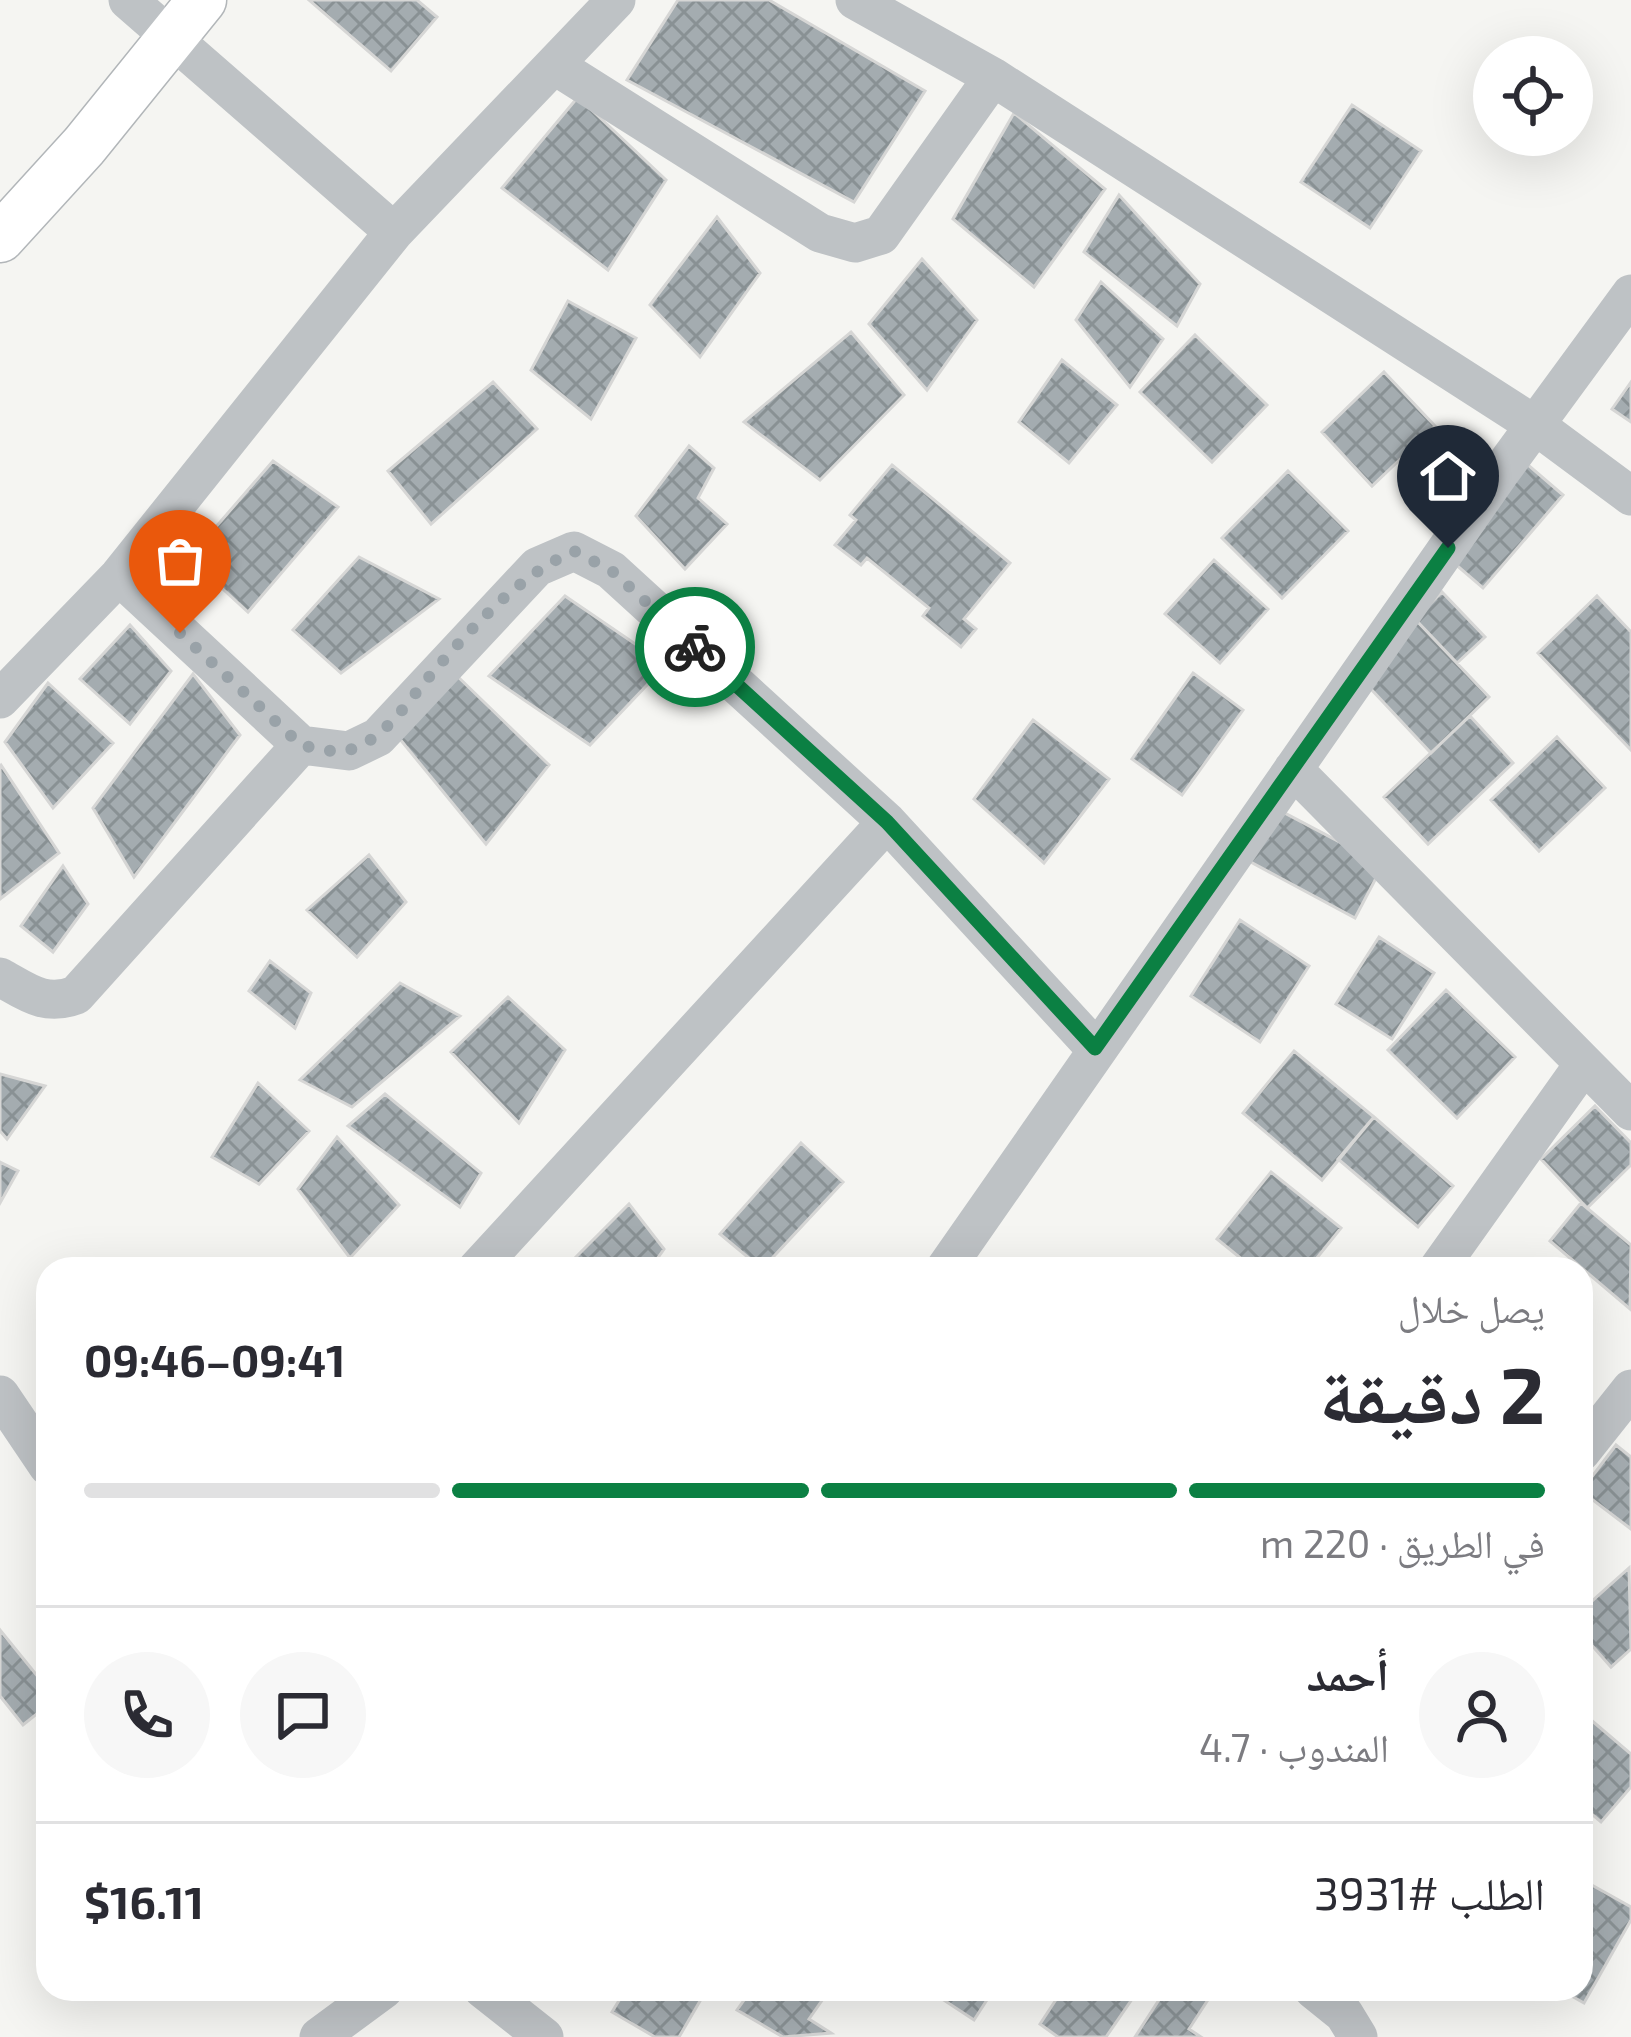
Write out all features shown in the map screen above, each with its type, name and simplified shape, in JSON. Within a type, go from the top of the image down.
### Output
[{"type":"main road","points":[[0,238],[173,40],[202,0]]},
{"type":"street","points":[[128,0],[394,232]]},
{"type":"street","points":[[0,699],[119,576],[394,232],[616,0]]},
{"type":"street","points":[[855,0],[993,77],[1535,425],[1631,496]]},
{"type":"street","points":[[554,65],[820,233],[855,243],[881,235],[993,77]]},
{"type":"street","points":[[953,1257],[1095,1048],[1631,294]]},
{"type":"street","points":[[119,576],[301,745],[350,751],[378,736],[537,567],[574,551],[611,570],[887,822],[1095,1048]]},
{"type":"street","points":[[0,977],[57,1003],[76,994],[301,745]]},
{"type":"street","points":[[1293,769],[1631,1112]]},
{"type":"street","points":[[488,1257],[887,822]]},
{"type":"street","points":[[1446,1257],[1583,1064]]},
{"type":"street","points":[[1593,1437],[1631,1390]]},
{"type":"street","points":[[0,1395],[36,1448]]},
{"type":"street","points":[[319,2037],[368,2001]]},
{"type":"street","points":[[498,2001],[544,2037]]},
{"type":"street","points":[[1327,2001],[1358,2037]]},
{"type":"building","points":[[309,0],[417,0],[437,17],[391,71]]},
{"type":"building","points":[[678,0],[769,0],[925,91],[854,202],[627,80]]},
{"type":"building","points":[[578,97],[666,180],[608,270],[502,188]]},
{"type":"building","points":[[1352,105],[1421,151],[1370,228],[1301,182]]},
{"type":"building","points":[[1014,113],[1105,189],[1034,287],[953,219]]},
{"type":"building","points":[[1119,195],[1200,284],[1177,326],[1084,252]]},
{"type":"building","points":[[717,217],[760,273],[700,357],[650,305]]},
{"type":"building","points":[[922,259],[977,320],[927,390],[869,324]]},
{"type":"building","points":[[1101,282],[1163,339],[1130,387],[1076,320]]},
{"type":"building","points":[[568,301],[636,338],[591,419],[531,370]]},
{"type":"building","points":[[851,332],[904,395],[820,480],[744,422]]},
{"type":"building","points":[[1195,335],[1267,405],[1212,462],[1140,392]]},
{"type":"building","points":[[1062,360],[1117,405],[1069,463],[1019,422]]},
{"type":"building","points":[[1384,372],[1435,426],[1372,486],[1322,432]]},
{"type":"building","points":[[493,382],[537,429],[431,524],[388,471]]},
{"type":"building","points":[[1631,382],[1631,422],[1612,409]]},
{"type":"building","points":[[689,446],[714,468],[698,498],[727,524],[685,569],[636,516]]},
{"type":"building","points":[[1520,458],[1563,495],[1483,588],[1440,551]]},
{"type":"building","points":[[273,461],[338,507],[248,612],[189,558]]},
{"type":"building","points":[[892,465],[1010,563],[964,619],[976,629],[961,647],[923,616],[929,608],[867,558],[861,565],[835,545],[856,520],[850,515]]},
{"type":"building","points":[[1288,471],[1348,531],[1282,598],[1222,538]]},
{"type":"building","points":[[359,557],[439,599],[341,673],[293,630]]},
{"type":"building","points":[[1214,560],[1268,609],[1220,663],[1165,614]]},
{"type":"building","points":[[1442,592],[1485,637],[1457,663],[1415,619]]},
{"type":"building","points":[[565,596],[666,665],[590,745],[489,676]]},
{"type":"building","points":[[1597,596],[1631,632],[1631,750],[1538,653]]},
{"type":"building","points":[[1413,617],[1489,697],[1431,753],[1355,672]]},
{"type":"building","points":[[130,625],[171,671],[130,724],[80,679]]},
{"type":"building","points":[[454,673],[549,765],[486,844],[399,738]]},
{"type":"building","points":[[1193,673],[1243,710],[1182,795],[1132,759]]},
{"type":"building","points":[[193,674],[240,735],[134,877],[93,808]]},
{"type":"building","points":[[48,683],[113,743],[53,808],[5,742]]},
{"type":"building","points":[[1470,716],[1513,763],[1428,844],[1384,797]]},
{"type":"building","points":[[1033,720],[1109,779],[1044,863],[974,799]]},
{"type":"building","points":[[1557,737],[1605,788],[1539,851],[1491,800]]},
{"type":"building","points":[[0,766],[59,853],[0,899]]},
{"type":"building","points":[[1260,800],[1383,865],[1355,918],[1232,852]]},
{"type":"building","points":[[369,855],[406,902],[357,957],[307,910]]},
{"type":"building","points":[[63,866],[88,904],[53,952],[21,926]]},
{"type":"building","points":[[1240,920],[1309,966],[1260,1042],[1191,996]]},
{"type":"building","points":[[1379,937],[1434,973],[1392,1039],[1336,1004]]},
{"type":"building","points":[[270,961],[311,993],[295,1028],[249,991]]},
{"type":"building","points":[[400,983],[460,1016],[352,1107],[300,1080]]},
{"type":"building","points":[[1446,990],[1515,1057],[1457,1118],[1388,1050]]},
{"type":"building","points":[[508,997],[565,1050],[519,1123],[451,1052]]},
{"type":"building","points":[[1294,1051],[1374,1117],[1322,1180],[1243,1113]]},
{"type":"building","points":[[0,1074],[45,1086],[7,1139],[0,1131]]},
{"type":"building","points":[[258,1083],[309,1131],[259,1184],[212,1157]]},
{"type":"building","points":[[385,1094],[481,1173],[460,1207],[348,1126]]},
{"type":"building","points":[[1595,1106],[1631,1143],[1631,1165],[1587,1208],[1541,1159]]},
{"type":"building","points":[[1374,1117],[1453,1186],[1418,1227],[1338,1159]]},
{"type":"building","points":[[337,1137],[399,1205],[349,1257],[298,1189]]},
{"type":"building","points":[[801,1143],[843,1182],[773,1257],[748,1257],[720,1234]]},
{"type":"building","points":[[0,1162],[18,1171],[0,1203]]},
{"type":"building","points":[[1271,1172],[1341,1228],[1318,1257],[1239,1257],[1217,1239]]},
{"type":"building","points":[[1581,1203],[1631,1245],[1630,1309],[1593,1278],[1593,1257],[1569,1257],[1550,1241]]},
{"type":"building","points":[[629,1204],[664,1249],[658,1257],[576,1257]]},
{"type":"building","points":[[1616,1445],[1631,1457],[1631,1529],[1593,1500],[1593,1475]]},
{"type":"building","points":[[1629,1568],[1631,1649],[1611,1667],[1593,1647],[1593,1600]]},
{"type":"building","points":[[0,1630],[36,1674],[36,1715],[23,1725],[0,1696]]},
{"type":"building","points":[[1593,1722],[1631,1754],[1631,1787],[1601,1822],[1593,1815]]},
{"type":"building","points":[[1593,1886],[1631,1907],[1631,1920],[1593,1987]]},
{"type":"building","points":[[619,2001],[700,2001],[679,2037],[655,2037],[612,2012]]},
{"type":"building","points":[[743,2001],[822,2001],[809,2019],[831,2033],[783,2037],[737,2010]]},
{"type":"building","points":[[945,2001],[986,2001],[974,2020]]},
{"type":"building","points":[[1055,2001],[1131,2001],[1106,2037],[1058,2037],[1040,2024]]},
{"type":"building","points":[[1158,2001],[1207,2001],[1189,2029],[1201,2037],[1135,2037]]},
{"type":"way so far","points":[[180,633],[301,745],[324,751],[350,751],[378,736],[537,567],[574,551],[611,570],[695,647]]},
{"type":"route","points":[[695,647],[887,822],[1095,1048],[1448,548]]}]
